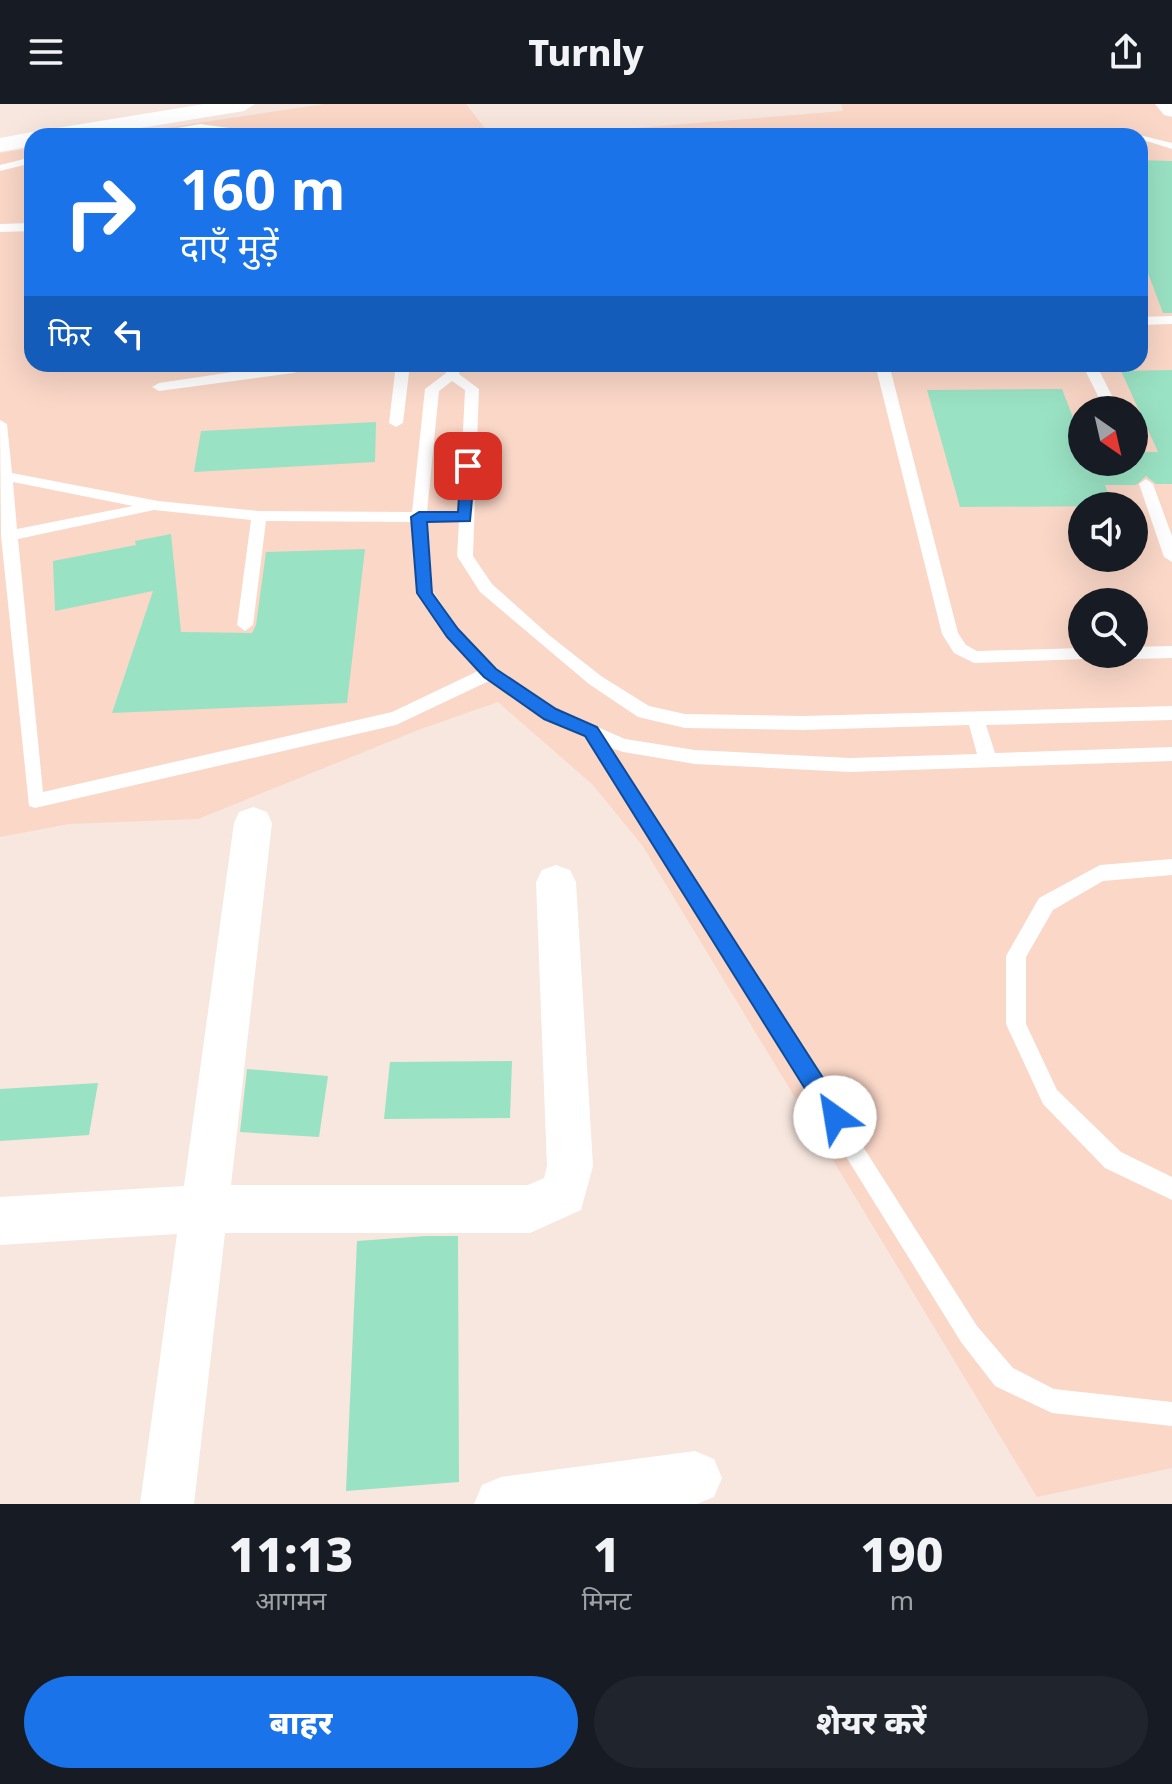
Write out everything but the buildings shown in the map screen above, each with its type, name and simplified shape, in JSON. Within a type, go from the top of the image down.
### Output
[{"type":"street","points":[[99,128],[244,104]]},
{"type":"street","points":[[1166,104],[1172,110]]},
{"type":"street","points":[[0,145],[24,140]]},
{"type":"street","points":[[167,1504],[253,823]]},
{"type":"street","points":[[0,1221],[203,1209],[530,1209],[564,1193],[570,1166],[556,882]]},
{"type":"street","points":[[501,1504],[695,1478]]},
{"type":"lane","points":[[1148,138],[1172,146]]},
{"type":"lane","points":[[0,168],[24,162]]},
{"type":"lane","points":[[0,228],[24,227]]},
{"type":"lane","points":[[1148,321],[1172,320]]},
{"type":"lane","points":[[159,387],[255,372]]},
{"type":"lane","points":[[396,423],[402,372]]},
{"type":"lane","points":[[450,372],[432,389],[419,517],[425,593],[453,633],[490,673],[550,714],[623,745],[695,757],[850,765],[1172,754]]},
{"type":"lane","points":[[456,372],[472,389],[465,556],[486,588],[595,680],[644,712],[685,721],[803,723],[1172,713]]},
{"type":"lane","points":[[884,372],[950,634],[960,649],[974,657],[1068,655]]},
{"type":"lane","points":[[1093,372],[1105,396]]},
{"type":"lane","points":[[0,424],[35,801],[396,718],[490,673]]},
{"type":"lane","points":[[4,476],[158,506],[259,516],[465,517]]},
{"type":"lane","points":[[1146,484],[1172,557]]},
{"type":"lane","points":[[9,536],[158,506]]},
{"type":"lane","points":[[245,625],[259,516]]},
{"type":"lane","points":[[1148,653],[1172,652]]},
{"type":"lane","points":[[975,718],[988,760]]},
{"type":"lane","points":[[591,732],[969,1334],[1004,1377],[1052,1401],[1172,1414]]},
{"type":"lane","points":[[1172,867],[1100,873],[1046,904],[1016,956],[1016,1024],[1050,1097],[1113,1160],[1172,1189]]},
{"type":"shaded area","points":[[325,104],[466,104],[485,128],[164,128]]},
{"type":"shaded area","points":[[841,104],[1170,104],[1172,107],[1172,1468],[1037,1497],[642,845],[593,785],[498,702],[418,730],[198,819],[69,824],[0,837],[0,153],[24,149],[24,372],[1148,372],[1148,128],[636,128],[843,111]]},
{"type":"route","points":[[468,466],[465,517],[419,517],[425,593],[453,633],[490,673],[550,714],[591,732],[835,1117]]}]
